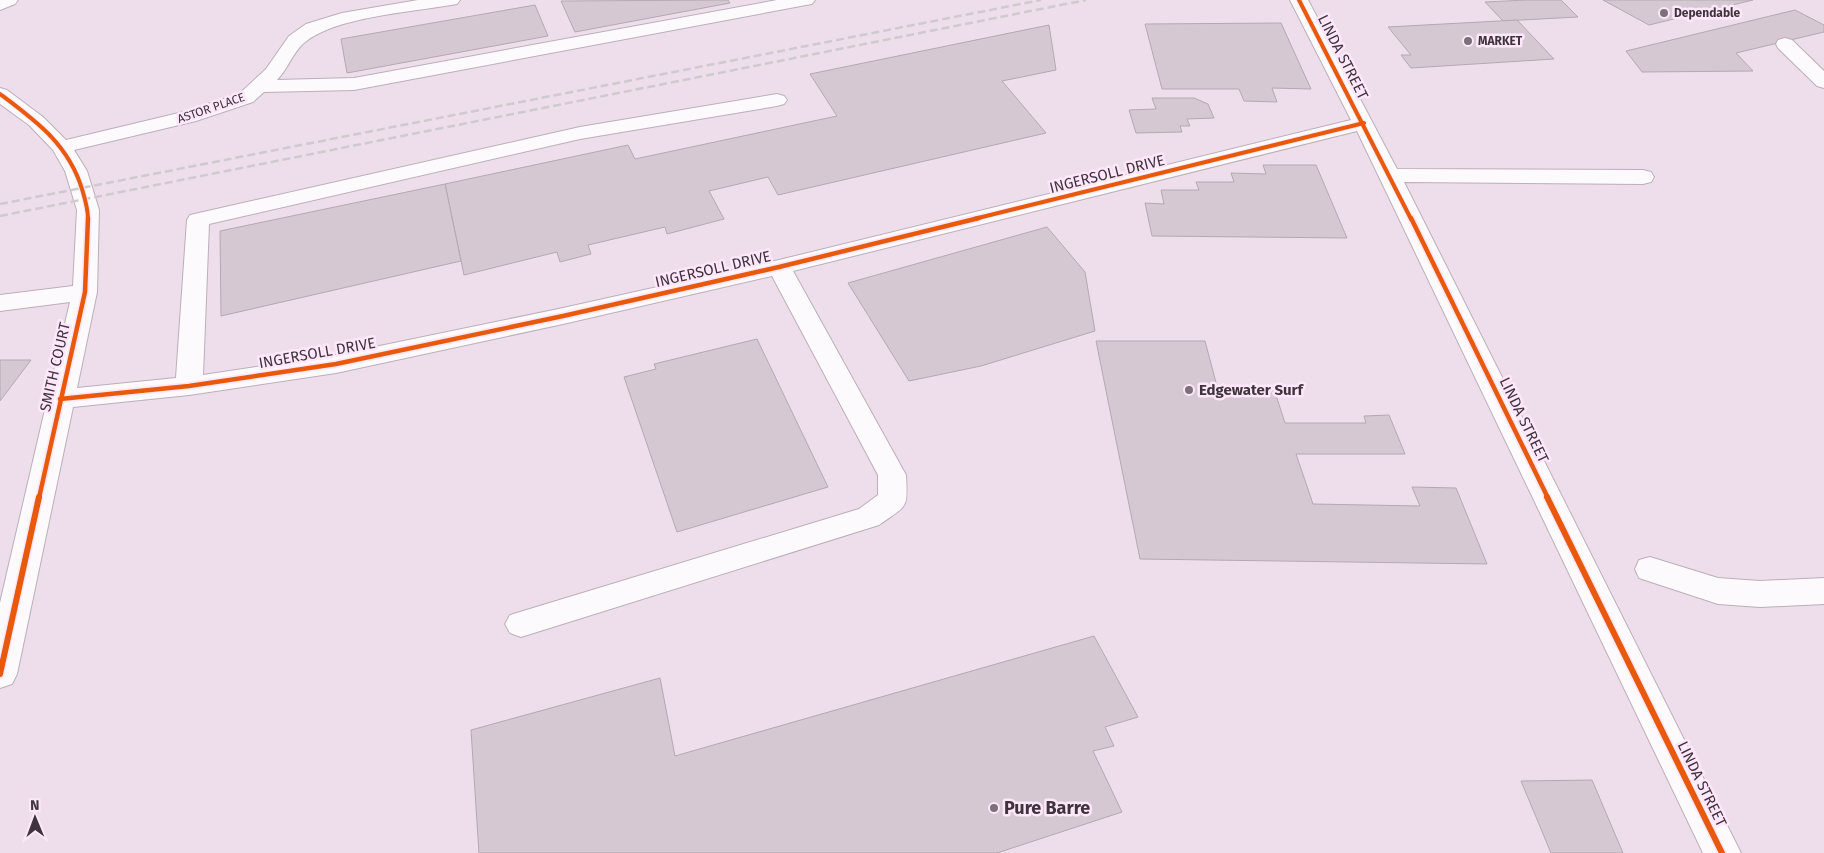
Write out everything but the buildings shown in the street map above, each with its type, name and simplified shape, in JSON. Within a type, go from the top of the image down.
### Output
[{"type":"street","points":[[0,5],[9,0]]},
{"type":"street","name":"ASTOR PLACE","points":[[61,147],[189,117],[246,98],[272,73],[296,40],[313,28],[342,18],[451,0]]},
{"type":"street","points":[[260,86],[354,84],[806,0]]},
{"type":"street","name":"LINDA STREET","points":[[1299,0],[1390,175],[1722,853]]},
{"type":"street","points":[[1785,44],[1824,82]]},
{"type":"street","name":"SMITH COURT","points":[[0,94],[36,121],[61,147],[76,171],[88,210],[85,292],[0,674]]},
{"type":"street","points":[[189,386],[198,220],[580,133],[777,100]]},
{"type":"street","name":"INGERSOLL DRIVE","points":[[60,399],[189,386],[336,364],[563,316],[779,267],[1364,123]]},
{"type":"street","points":[[1390,175],[1643,176]]},
{"type":"street","points":[[521,624],[869,517],[893,500],[892,475],[779,267]]},
{"type":"street","points":[[0,303],[85,292]]},
{"type":"street","points":[[1650,568],[1718,591],[1760,594],[1824,591]]},
{"type":"railway","points":[[0,204],[1041,0]]},
{"type":"railway","points":[[0,216],[1086,0]]},
{"type":"cycle path","points":[[1299,0],[1379,153],[1722,853]]},
{"type":"cycle path","points":[[0,94],[36,121],[61,147],[76,171],[88,210],[85,292],[0,674]]},
{"type":"cycle path","points":[[60,399],[189,386],[336,364],[563,316],[779,267],[1364,123]]},
{"type":"place","name":"Dependable","points":[[1664,13]]},
{"type":"place","name":"MARKET","points":[[1468,41]]},
{"type":"place","name":"Edgewater Surf","points":[[1189,390]]},
{"type":"place","name":"Pure Barre","points":[[994,808]]}]
